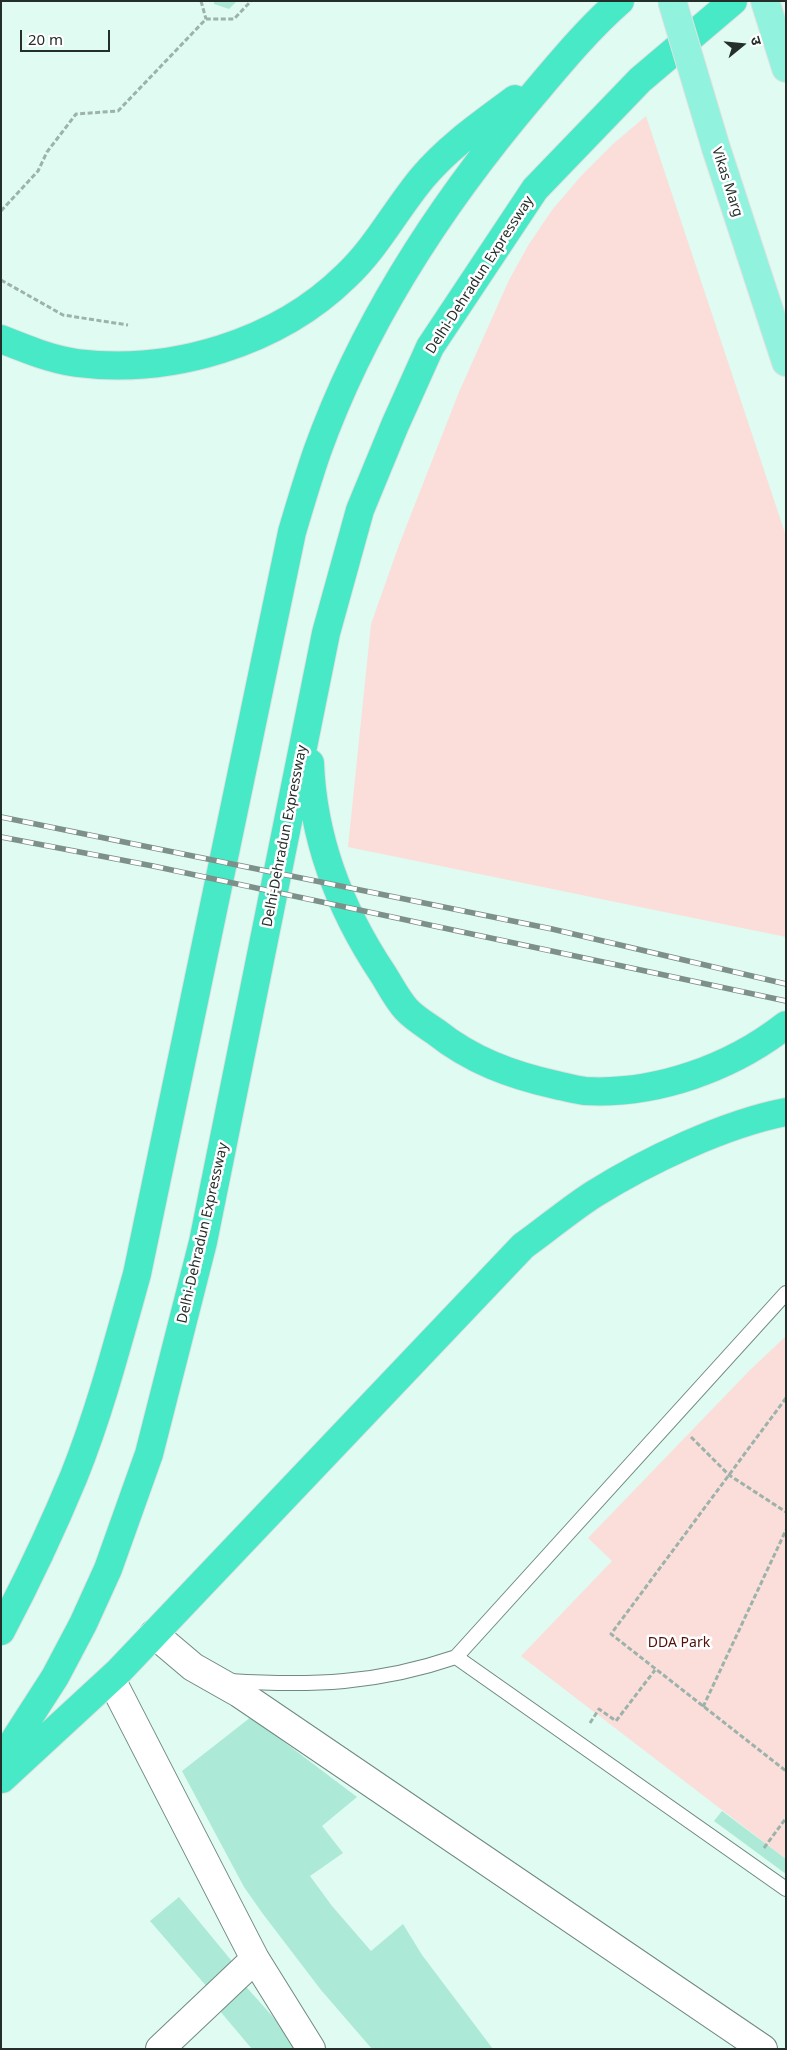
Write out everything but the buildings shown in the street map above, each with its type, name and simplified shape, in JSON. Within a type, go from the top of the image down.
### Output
[{"type":"highway","points":[[1,1631],[36,1566],[74,1475],[104,1392],[137,1274],[292,532],[317,452],[373,328],[404,273],[447,205],[491,144],[555,70],[620,1]]},
{"type":"highway","name":"Delhi-Dehradun Expressway","points":[[1,1762],[55,1677],[83,1624],[108,1569],[130,1512],[149,1454],[203,1242],[326,632],[360,510],[430,347],[536,189],[640,80],[733,1]]},
{"type":"highway","points":[[1,339],[35,353],[77,363],[137,366],[198,356],[254,337],[310,307],[347,276],[383,234],[423,177],[460,140],[555,70]]},
{"type":"highway","points":[[326,632],[309,742],[311,793],[322,846],[339,894],[355,929],[406,1009],[450,1043],[484,1064],[533,1080],[584,1091],[637,1089],[680,1079],[728,1061],[766,1040],[786,1025]]},
{"type":"highway","points":[[1,1780],[111,1679],[523,1246],[594,1194],[676,1151],[720,1131],[786,1112]]},
{"type":"main road","name":"Vikas Marg","points":[[672,1],[716,148],[786,362]]},
{"type":"main road","points":[[765,1],[786,68]]},
{"type":"street","points":[[154,1634],[193,1667],[219,1680],[763,2049]]},
{"type":"street","points":[[111,1679],[256,1959],[310,2049]]},
{"type":"street","points":[[160,2049],[256,1959]]},
{"type":"lane","points":[[219,1680],[278,1684],[353,1681],[386,1677],[456,1657],[786,1293]]},
{"type":"lane","points":[[456,1657],[786,1889]]},
{"type":"path","points":[[201,1],[206,19]]},
{"type":"path","points":[[1,211],[38,171],[47,152],[76,114],[118,111],[206,19],[234,19],[251,1]]},
{"type":"path","points":[[1,280],[63,315],[128,325]]},
{"type":"path","points":[[786,1398],[611,1634],[786,1771]]},
{"type":"path","points":[[691,1437],[729,1475],[786,1512]]},
{"type":"path","points":[[703,1707],[786,1530]]},
{"type":"path","points":[[576,1741],[600,1709],[616,1721],[655,1670]]},
{"type":"path","points":[[777,1830],[786,1818]]},
{"type":"green space","points":[[646,116],[786,536],[786,937],[348,847],[371,624],[399,545],[459,392],[509,280],[529,244],[552,210],[581,176],[613,144]]},
{"type":"green space","name":"DDA Park","points":[[786,1336],[786,1859],[521,1656],[612,1561],[588,1538],[750,1370]]},
{"type":"railway","points":[[1,817],[552,929],[786,984]]},
{"type":"railway","points":[[1,837],[153,866],[786,1001]]}]
